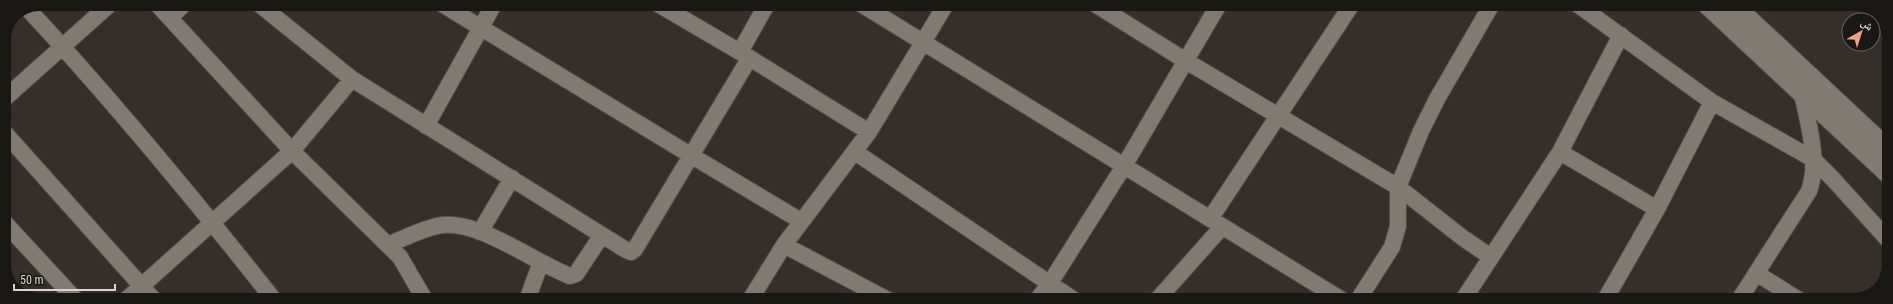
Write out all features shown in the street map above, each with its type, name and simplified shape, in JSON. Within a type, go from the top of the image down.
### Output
[{"type":"street","points":[[11,93],[102,11]]},
{"type":"street","points":[[164,11],[292,151],[388,245],[409,271],[421,293]]},
{"type":"street","points":[[170,18],[177,11]]},
{"type":"street","points":[[269,11],[352,79],[631,252],[635,249],[692,156],[745,55],[764,11]]},
{"type":"street","points":[[454,11],[801,221]]},
{"type":"street","points":[[426,126],[490,11]]},
{"type":"street","points":[[670,11],[745,55],[869,132]]},
{"type":"street","points":[[873,11],[1331,293]]},
{"type":"street","points":[[754,293],[784,245],[801,221],[856,152],[942,11]]},
{"type":"street","points":[[1106,11],[1186,61],[1398,187],[1463,238],[1491,257]]},
{"type":"street","points":[[1043,293],[1050,284],[1124,166],[1215,11]]},
{"type":"street","points":[[1162,293],[1216,223],[1278,116],[1347,11]]},
{"type":"street","points":[[1362,293],[1392,247],[1398,226],[1398,187],[1437,99],[1488,11]]},
{"type":"street","points":[[1587,11],[1712,102],[1813,159],[1882,233]]},
{"type":"street","points":[[1714,11],[1882,167]]},
{"type":"street","points":[[1739,11],[1882,144]]},
{"type":"street","points":[[31,12],[62,46],[213,222],[269,293]]},
{"type":"street","points":[[1468,293],[1560,152],[1621,35]]},
{"type":"street","points":[[134,293],[292,151],[352,79]]},
{"type":"street","points":[[1743,293],[1809,191],[1812,183],[1812,145],[1802,93]]},
{"type":"street","points":[[1609,293],[1657,209],[1712,102]]},
{"type":"street","points":[[11,140],[148,293]]},
{"type":"street","points":[[856,152],[1064,293]]},
{"type":"street","points":[[1560,152],[1657,209]]},
{"type":"street","points":[[480,232],[512,178]]},
{"type":"street","points":[[388,245],[437,226],[452,225],[480,232],[570,276],[576,274],[602,235]]},
{"type":"street","points":[[11,230],[70,293]]},
{"type":"street","points":[[784,245],[875,293]]},
{"type":"street","points":[[530,293],[541,262]]},
{"type":"street","points":[[1756,273],[1788,293]]}]
